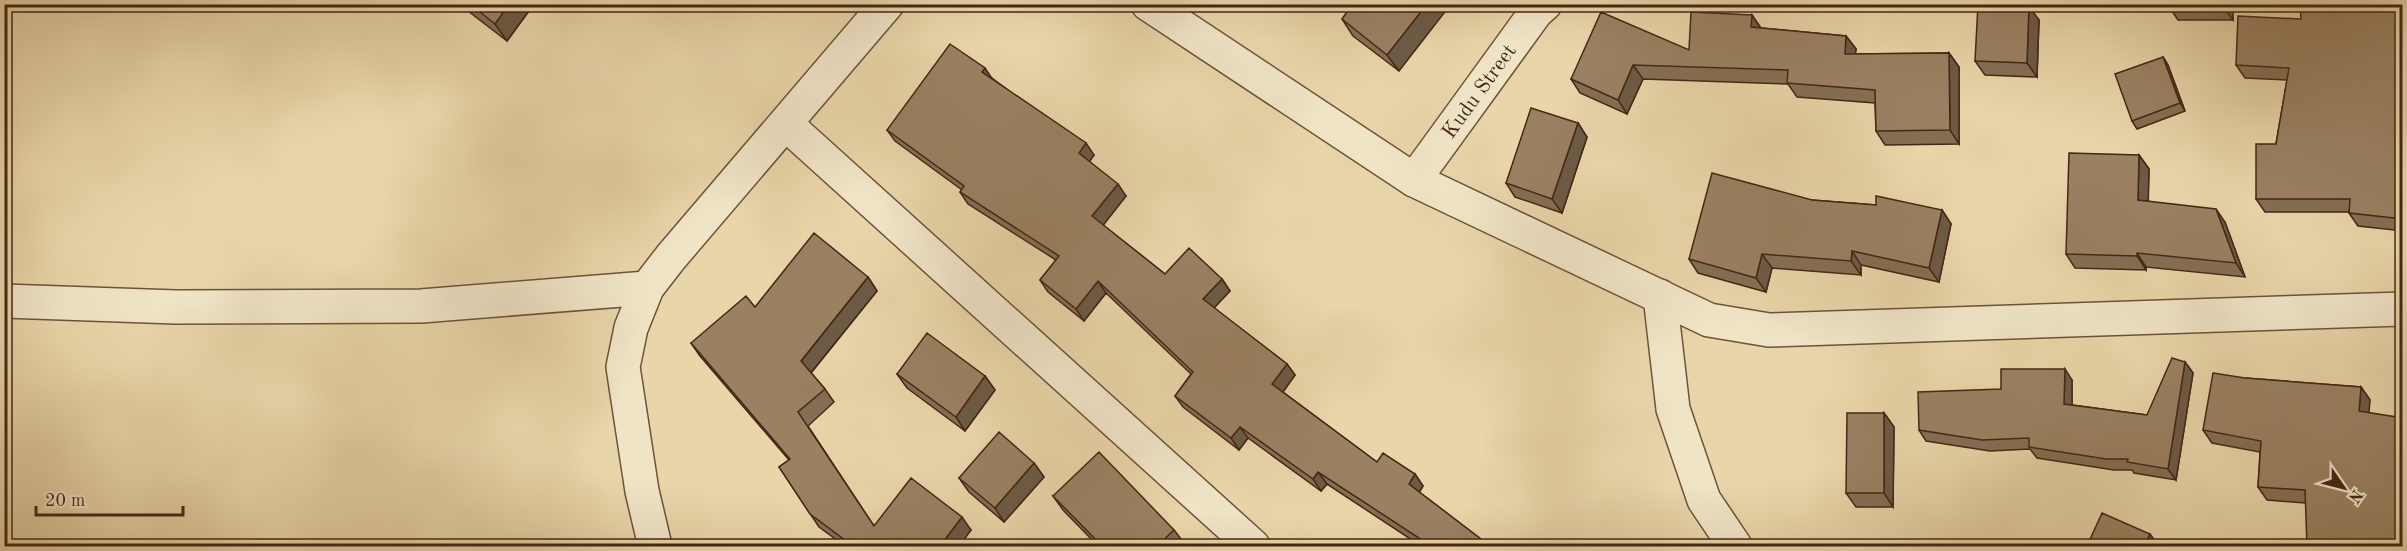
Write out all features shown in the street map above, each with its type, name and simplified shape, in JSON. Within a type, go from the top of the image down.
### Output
[{"type":"street","points":[[655,546],[642,491],[623,368],[631,328],[647,288],[887,4]]},
{"type":"street","points":[[1148,4],[1414,180],[1709,320],[1769,330],[2403,309]]},
{"type":"street","name":"Kudu Street","points":[[1414,180],[1536,12],[1545,4]]},
{"type":"street","points":[[786,124],[1253,546]]},
{"type":"street","points":[[4,301],[176,307],[421,306],[647,288]]},
{"type":"street","points":[[1660,296],[1674,409],[1704,500],[1735,546]]},
{"type":"building","points":[[470,4],[509,4],[495,24]]},
{"type":"building","points":[[1353,4],[1427,4],[1387,55],[1342,19]]},
{"type":"building","points":[[1978,4],[2029,6],[2027,63],[1975,61]]},
{"type":"building","points":[[2169,4],[2223,4],[2223,7],[2169,7]]},
{"type":"building","points":[[2300,4],[2403,4],[2403,219],[2349,213],[2350,199],[2256,199],[2256,144],[2276,144],[2289,68],[2236,65],[2238,16],[2301,19]]},
{"type":"building","points":[[1601,12],[1689,50],[1691,12],[1752,15],[1751,27],[1846,36],[1845,54],[1949,53],[1950,130],[1876,131],[1875,90],[1787,83],[1788,70],[1633,65],[1618,100],[1571,79]]},
{"type":"building","points":[[950,44],[985,68],[982,72],[1086,143],[1079,153],[1118,184],[1092,216],[1165,274],[1189,248],[1222,279],[1203,299],[1287,364],[1272,384],[1377,462],[1383,453],[1415,474],[1409,484],[1490,546],[1431,546],[1318,472],[1313,479],[1240,427],[1231,438],[1175,396],[1193,372],[1098,281],[1076,309],[1040,280],[1059,256],[960,192],[964,186],[887,130]]},
{"type":"building","points":[[2163,57],[2180,103],[2132,121],[2115,74]]},
{"type":"building","points":[[1531,108],[1578,123],[1552,199],[1506,183]]},
{"type":"building","points":[[2069,153],[2139,155],[2138,200],[2216,209],[2236,263],[2137,253],[2137,256],[2066,254]]},
{"type":"building","points":[[1712,173],[1812,200],[1876,205],[1876,196],[1942,210],[1929,268],[1852,251],[1851,261],[1762,254],[1756,278],[1689,259]]},
{"type":"building","points":[[814,233],[868,277],[801,361],[825,389],[798,412],[874,526],[911,478],[962,517],[940,546],[853,546],[810,514],[779,467],[790,459],[691,343],[746,296],[755,307]]},
{"type":"building","points":[[927,333],[985,376],[956,417],[897,374]]},
{"type":"building","points":[[2172,358],[2185,362],[2168,469],[2127,462],[2128,459],[2106,459],[2029,447],[2029,438],[1982,440],[1919,430],[1918,392],[2001,389],[2001,369],[2065,369],[2064,404],[2147,415]]},
{"type":"building","points":[[2213,373],[2245,378],[2361,387],[2359,411],[2403,418],[2403,546],[2307,546],[2305,490],[2258,487],[2261,441],[2203,430]]},
{"type":"building","points":[[1847,413],[1884,413],[1884,493],[1846,493]]},
{"type":"building","points":[[999,432],[1034,463],[995,508],[959,478]]},
{"type":"building","points":[[1099,452],[1174,530],[1157,546],[1102,546],[1053,496]]},
{"type":"building","points":[[2102,513],[2150,534],[2144,546],[2087,546]]}]
